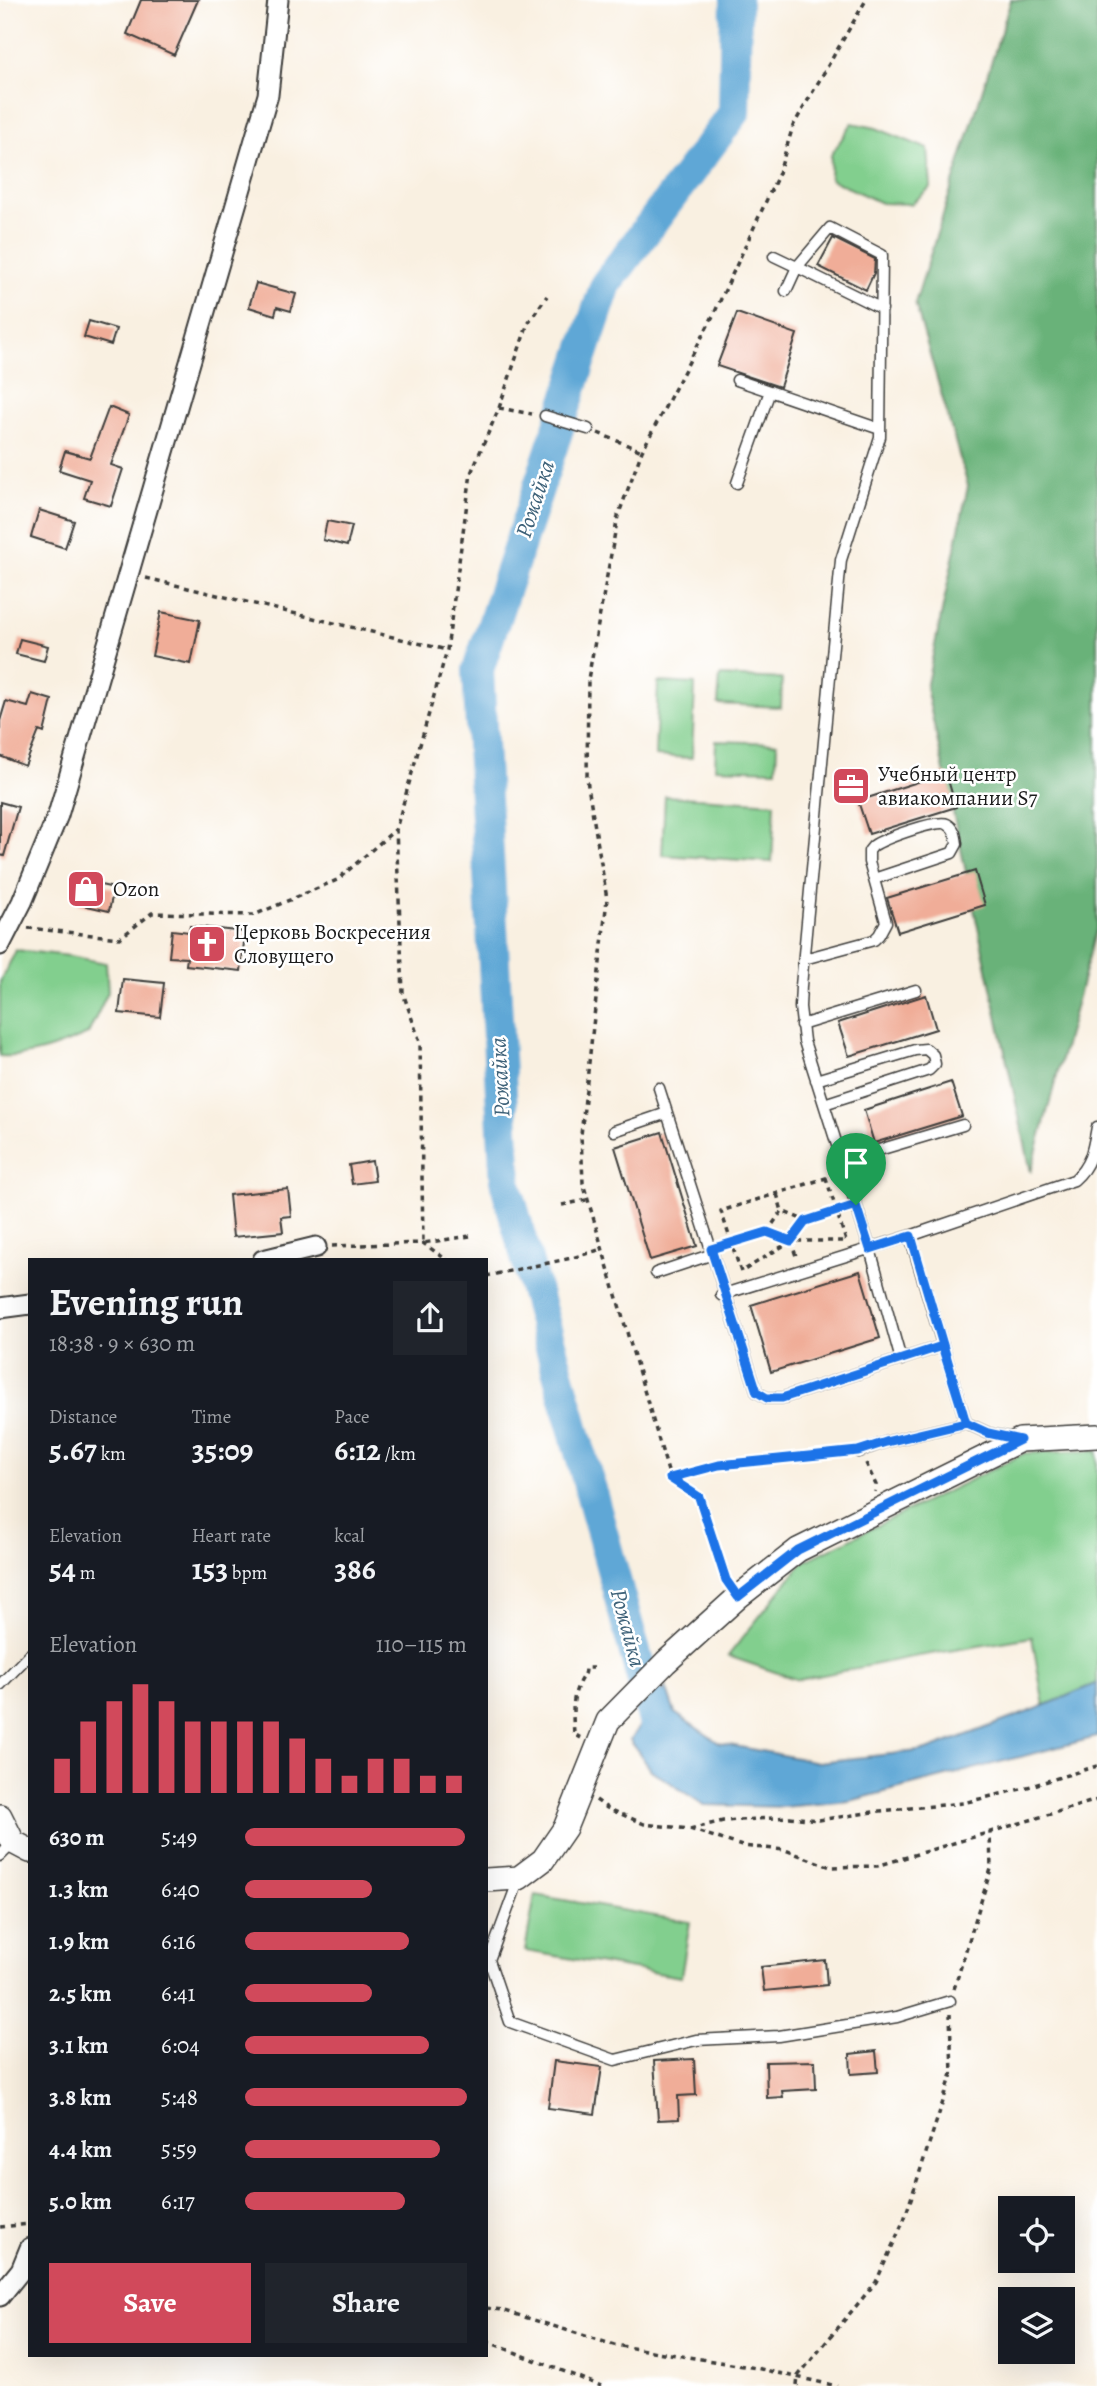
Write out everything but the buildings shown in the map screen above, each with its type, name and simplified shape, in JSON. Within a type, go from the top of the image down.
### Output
[{"type":"street","points":[[0,944],[58,816],[268,95],[278,0]]},
{"type":"street","points":[[272,1258],[316,1247]]},
{"type":"street","points":[[0,1308],[28,1304]]},
{"type":"street","points":[[488,1881],[519,1878],[543,1860],[565,1828],[608,1721],[666,1662],[738,1597],[798,1550],[1020,1440],[1097,1436]]},
{"type":"street","points":[[0,1816],[14,1850]]},
{"type":"street","points":[[0,2295],[20,2270],[28,2252]]},
{"type":"lane","points":[[786,291],[797,267],[830,228],[882,255],[880,429],[878,444],[841,560],[804,959],[801,1025],[901,1360]]},
{"type":"lane","points":[[774,256],[882,309]]},
{"type":"lane","points":[[737,380],[880,429]]},
{"type":"lane","points":[[737,483],[770,391]]},
{"type":"lane","points":[[545,416],[588,429]]},
{"type":"lane","points":[[804,959],[874,940],[879,935],[886,922],[874,879],[868,856],[869,851],[878,843],[935,824],[946,823],[953,829],[957,844],[952,853],[874,879]]},
{"type":"lane","points":[[801,1025],[916,990]]},
{"type":"lane","points":[[816,1080],[915,1050],[926,1049],[933,1055],[935,1064],[929,1070],[824,1104]]},
{"type":"lane","points":[[659,1088],[757,1392],[767,1398],[782,1398],[942,1346]]},
{"type":"lane","points":[[614,1131],[667,1113]]},
{"type":"lane","points":[[842,1161],[963,1125]]},
{"type":"lane","points":[[724,1294],[911,1236],[1074,1180],[1085,1170],[1097,1127]]},
{"type":"lane","points":[[1085,1170],[1097,1173]]},
{"type":"lane","points":[[911,1236],[966,1423]]},
{"type":"lane","points":[[656,1273],[712,1251]]},
{"type":"lane","points":[[858,1451],[966,1423],[988,1433],[1020,1440]]},
{"type":"lane","points":[[0,1685],[28,1656]]},
{"type":"lane","points":[[519,1878],[488,1959],[510,2022],[615,2060],[696,2039],[779,2036],[897,2017],[950,2001]]},
{"type":"path","points":[[738,1597],[726,1580],[699,1497],[670,1478],[583,1183],[582,1135],[607,899],[587,780],[588,679],[618,516],[642,452],[714,314],[779,173],[793,126],[866,0]]},
{"type":"path","points":[[423,1243],[420,1042],[403,993],[396,830],[447,650],[471,473],[499,408],[528,323],[547,296]]},
{"type":"path","points":[[499,408],[545,416]]},
{"type":"path","points":[[588,429],[642,452]]},
{"type":"path","points":[[128,574],[447,650]]},
{"type":"path","points":[[10,926],[120,938],[152,913],[254,915],[337,880],[396,830]]},
{"type":"path","points":[[767,1232],[791,1241],[846,1241],[837,1211],[826,1178],[722,1211],[741,1272],[791,1241],[806,1221],[837,1211],[856,1205]]},
{"type":"path","points":[[777,1194],[782,1211]]},
{"type":"path","points":[[562,1205],[586,1200]]},
{"type":"path","points":[[712,1251],[767,1232],[782,1211]]},
{"type":"path","points":[[782,1211],[806,1221]]},
{"type":"path","points":[[316,1247],[423,1243],[470,1236]]},
{"type":"path","points":[[423,1243],[444,1258]]},
{"type":"path","points":[[488,1276],[602,1249]]},
{"type":"path","points":[[670,1478],[719,1465],[858,1451],[870,1469],[876,1485],[872,1513]]},
{"type":"path","points":[[593,1668],[585,1668],[572,1707],[574,1734],[598,1746]]},
{"type":"path","points":[[690,1829],[723,1821],[790,1817],[819,1820],[963,1803],[1097,1766]]},
{"type":"path","points":[[581,1790],[607,1808],[644,1824],[690,1829],[742,1846],[785,1850],[831,1867],[877,1866],[1097,1800]]},
{"type":"path","points":[[797,2386],[798,2376],[876,2282],[904,2220],[952,2074],[950,2001],[991,1869],[990,1832]]},
{"type":"path","points":[[0,2227],[28,2224]]},
{"type":"path","points":[[488,2308],[502,2310],[614,2345],[798,2376],[837,2386]]},
{"type":"path","points":[[488,2342],[601,2386]]},
{"type":"green space","points":[[1011,0],[1097,0],[1097,926],[1031,1172],[926,688],[968,486],[915,303]]},
{"type":"green space","points":[[852,123],[876,128],[928,149],[931,187],[911,204],[881,203],[830,179],[831,155]]},
{"type":"green space","points":[[720,676],[782,679],[781,707],[718,704]]},
{"type":"green space","points":[[658,682],[695,684],[692,758],[655,756]]},
{"type":"green space","points":[[716,741],[777,743],[776,770],[715,768]]},
{"type":"green space","points":[[665,796],[775,803],[772,862],[662,855]]},
{"type":"green space","points":[[16,950],[106,963],[108,992],[88,1034],[34,1053],[0,1056],[0,982]]},
{"type":"green space","points":[[1097,1451],[1097,1683],[1044,1706],[1032,1637],[798,1680],[728,1656],[803,1562],[1025,1453]]},
{"type":"green space","points":[[535,1895],[690,1922],[681,1977],[525,1951]]},
{"type":"water","points":[[1097,1683],[1097,1737],[850,1801],[783,1807],[704,1805],[651,1770],[630,1740],[666,1687],[675,1713],[719,1743],[818,1762],[927,1750]]},
{"type":"waterway","name":"Рожайка","points":[[674,1742],[657,1732],[506,1184],[478,670],[606,284],[734,113],[736,0]]},
{"type":"place","name":"Учебный центр авиакомпании S7","points":[[851,786]]},
{"type":"place","name":"Ozon","points":[[86,889]]},
{"type":"place","name":"Церковь Воскресения Словущего","points":[[207,944]]},
{"type":"route","points":[[856,1205],[806,1221],[791,1241],[767,1232],[711,1249],[757,1392],[767,1398],[782,1398],[942,1346],[966,1423],[988,1433],[1020,1440],[798,1550],[738,1597],[726,1580],[699,1497],[670,1478],[719,1465],[858,1451],[966,1423],[911,1236],[870,1249],[856,1205]]}]
